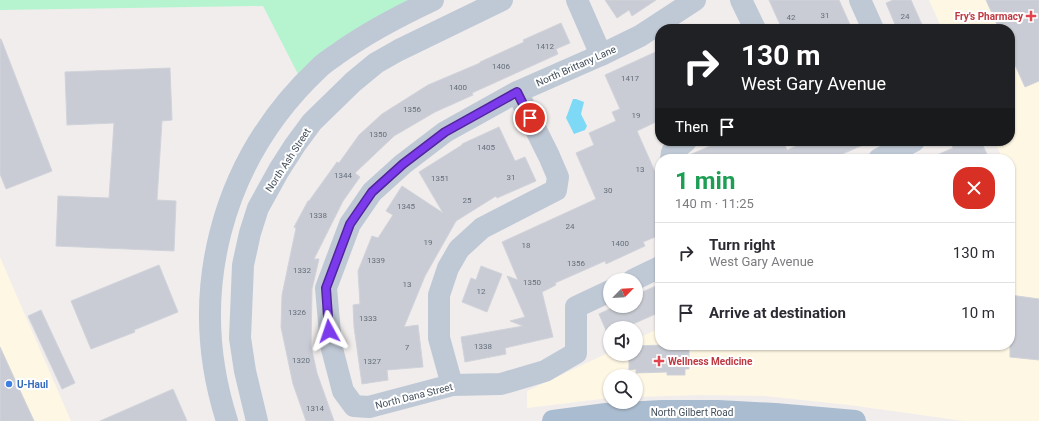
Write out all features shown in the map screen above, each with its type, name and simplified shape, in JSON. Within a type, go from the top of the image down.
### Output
[{"type":"main road","name":"North Gilbert Road","points":[[553,421],[606,414],[655,411],[718,410],[855,421]]},
{"type":"street","points":[[227,421],[216,374],[211,344],[210,298],[215,253],[223,223],[231,199],[247,163],[273,120],[297,91],[320,67],[348,46],[371,32],[433,0]]},
{"type":"street","name":"North Ash Street","points":[[257,421],[240,338],[243,266],[250,233],[258,208],[279,170],[312,122],[353,82],[376,63],[502,0]]},
{"type":"street","points":[[577,0],[601,55]]},
{"type":"street","name":"North Brittany Lane","points":[[658,24],[695,0]]},
{"type":"street","points":[[741,0],[753,24]]},
{"type":"street","points":[[860,0],[871,24]]},
{"type":"street","name":"North Brittany Lane","points":[[354,406],[343,391],[331,345],[326,288],[350,224],[372,192],[403,164],[445,132],[517,92],[601,55],[640,36],[655,26]]},
{"type":"street","points":[[452,385],[439,338],[439,295],[448,268],[459,249],[482,228],[556,190],[558,177],[517,92]]},
{"type":"street","points":[[672,154],[672,152],[680,146]]},
{"type":"street","points":[[889,154],[904,146]]},
{"type":"street","points":[[643,275],[655,269]]},
{"type":"street","name":"North Dana Street","points":[[354,406],[369,407],[452,385],[501,384],[545,371],[576,353],[576,307],[603,294]]},
{"type":"shaded area","points":[[929,0],[1039,0],[1039,421],[964,421],[849,405],[765,396],[701,395],[643,397],[643,369],[603,369],[603,399],[527,408],[527,391],[603,355],[603,361],[643,361],[643,336],[655,330],[655,350],[1015,350],[1015,154],[1000,154],[996,146],[1015,146],[1015,24],[940,24]]},
{"type":"shaded area","points":[[0,257],[71,421],[0,421]]},
{"type":"green space","points":[[0,0],[408,0],[299,76],[263,6],[0,10]]},
{"type":"water","points":[[573,99],[584,102],[581,114],[587,126],[585,130],[574,134],[566,118]]},
{"type":"building","points":[[605,0],[656,0],[632,16],[629,10],[617,18]]},
{"type":"building","points":[[769,0],[839,0],[850,24],[780,24]]},
{"type":"building","points":[[893,0],[911,0],[922,24],[895,24],[886,3]]},
{"type":"building","points":[[986,0],[1039,0],[1039,81],[1025,87],[1015,65],[1015,24],[997,24]]},
{"type":"building","points":[[561,23],[570,43],[556,49],[558,54],[472,93],[473,95],[435,112],[394,136],[355,173],[360,177],[343,201],[314,259],[319,259],[312,289],[311,346],[317,373],[334,421],[306,421],[293,384],[281,327],[282,295],[296,228],[294,227],[308,201],[337,162],[339,163],[359,135],[382,114],[428,85],[480,63],[524,42],[523,40]]},
{"type":"building","points":[[0,39],[52,171],[6,189],[0,174]]},
{"type":"building","points":[[655,52],[655,122],[637,131],[655,172],[655,237],[643,242],[645,246],[606,264],[605,261],[555,283],[556,285],[542,292],[553,337],[505,348],[506,354],[465,362],[461,337],[523,326],[510,321],[525,317],[507,276],[518,280],[502,242],[596,199],[576,153],[594,145],[589,133],[616,121],[612,112],[620,109],[605,75]]},
{"type":"building","points":[[170,68],[172,120],[162,121],[157,200],[176,201],[174,251],[56,246],[58,196],[109,198],[114,123],[67,125],[65,72]]},
{"type":"building","points":[[499,127],[515,161],[525,157],[536,181],[497,198],[496,196],[456,221],[425,276],[404,327],[418,325],[423,367],[387,370],[388,380],[362,384],[354,327],[353,305],[360,304],[358,271],[372,236],[378,238],[393,215],[386,211],[402,186],[443,213],[419,172],[462,144]]},
{"type":"building","points":[[710,146],[785,146],[787,150],[796,146],[861,146],[842,154],[692,154]]},
{"type":"building","points":[[952,146],[983,146],[987,154],[939,154],[953,148]]},
{"type":"building","points":[[159,265],[178,312],[134,330],[135,332],[91,349],[71,301]]},
{"type":"building","points":[[481,266],[502,274],[487,312],[462,302],[471,278],[476,280]]},
{"type":"building","points":[[655,286],[655,314],[640,321],[603,321],[603,323],[599,314],[603,312],[643,313],[643,292]]},
{"type":"building","points":[[1015,296],[1039,299],[1039,360],[1010,357],[1010,350],[1015,350]]},
{"type":"building","points":[[41,310],[75,383],[62,389],[28,316]]},
{"type":"building","name":"Wellness Medicine","points":[[655,345],[655,350],[689,350],[689,369],[685,369],[685,375],[667,375],[667,372],[643,373],[643,369],[629,369],[629,361],[643,361],[643,346]]},
{"type":"building","name":"U-Haul","points":[[0,347],[34,421],[0,421]]},
{"type":"building","points":[[173,389],[187,421],[100,421]]},
{"type":"place","name":"Fry's Pharmacy","points":[[1031,16]]},
{"type":"place","name":"Wellness Medicine","points":[[659,361]]},
{"type":"place","name":"U-Haul","points":[[9,384]]},
{"type":"route","points":[[329,331],[326,288],[350,224],[372,192],[403,164],[445,132],[517,92],[530,118]]}]
